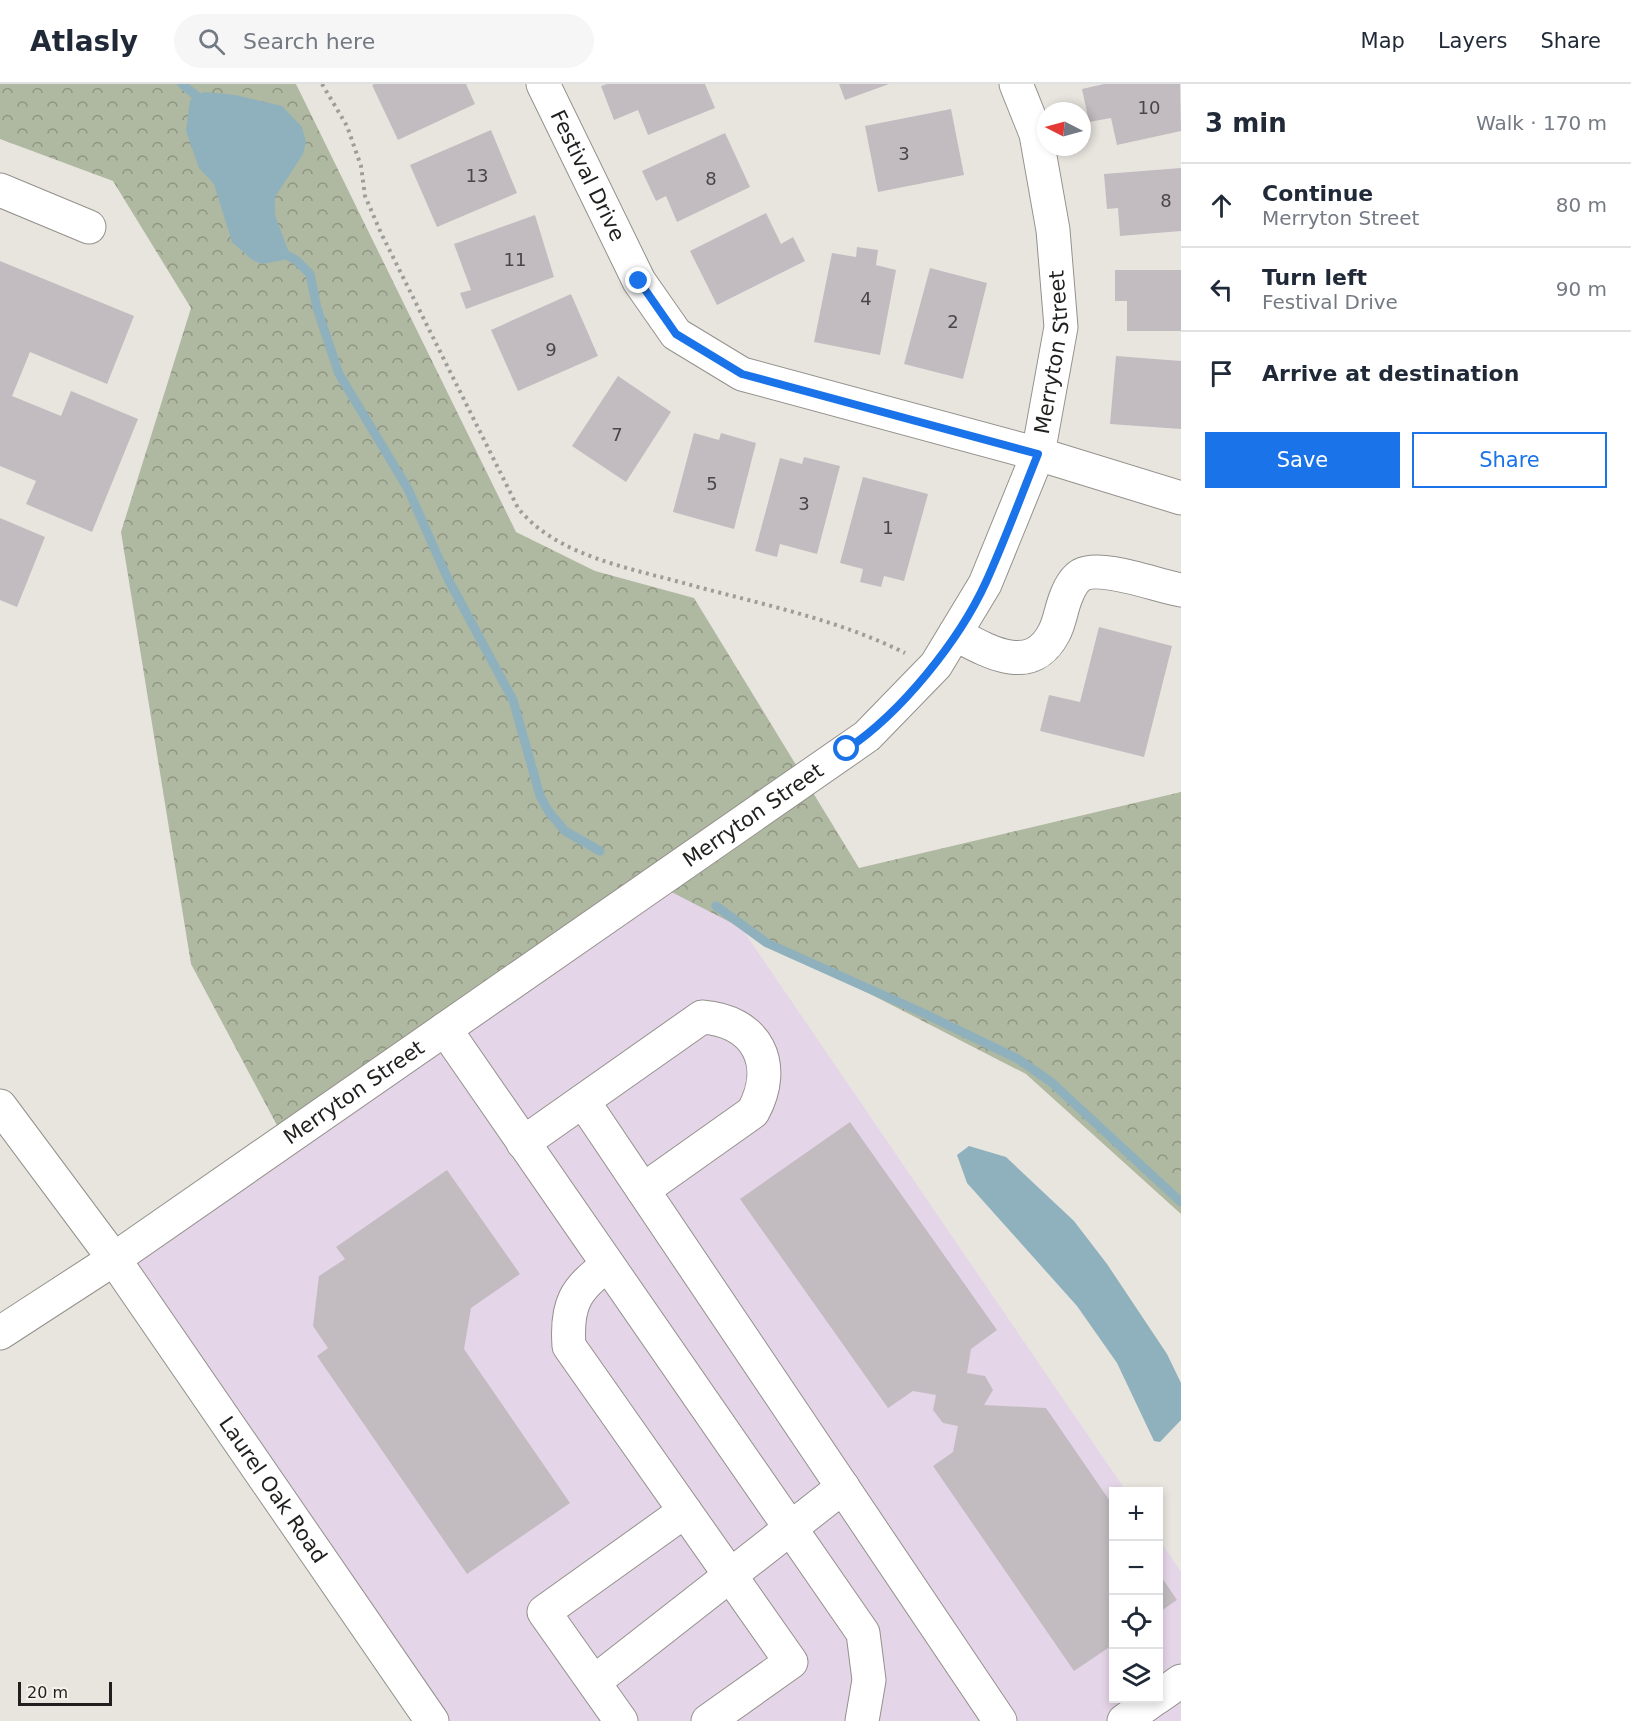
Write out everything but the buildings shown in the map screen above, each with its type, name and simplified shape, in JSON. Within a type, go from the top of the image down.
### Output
[{"type":"street","name":"Festival Drive","points":[[543,84],[639,281],[676,334],[742,374],[1038,454],[1181,498]]},
{"type":"street","name":"Merryton Street","points":[[114,1259],[867,736],[927,674],[986,584],[1038,454],[1061,327],[1053,230],[1036,134],[1016,84]]},
{"type":"street","points":[[0,190],[89,227]]},
{"type":"street","points":[[955,634],[1004,656],[1023,658],[1043,651],[1056,631],[1071,585],[1082,575],[1098,572],[1181,590]]},
{"type":"street","points":[[523,1143],[702,1017],[730,1022],[753,1040],[762,1057],[765,1076],[762,1095],[753,1112],[643,1190]]},
{"type":"street","points":[[445,1029],[863,1633],[869,1680],[862,1721]]},
{"type":"street","points":[[583,1101],[1000,1721]]},
{"type":"street","name":"Laurel Oak Road","points":[[0,1106],[114,1259],[432,1721]]},
{"type":"street","points":[[0,1333],[114,1259]]},
{"type":"street","points":[[608,1264],[588,1279],[574,1298],[567,1321],[569,1346],[791,1662],[708,1721]]},
{"type":"street","points":[[594,1682],[843,1487]]},
{"type":"street","points":[[621,1721],[544,1611],[686,1511]]},
{"type":"street","points":[[1163,1694],[1181,1682]]},
{"type":"street","points":[[1124,1721],[1150,1703]]},
{"type":"path","points":[[322,84],[347,126],[361,166],[365,196],[381,233],[518,508],[531,524],[548,535],[615,564],[821,620],[876,638],[907,653],[927,674]]},
{"type":"shaded area","points":[[693,857],[1123,1487],[1109,1487],[1109,1703],[1163,1703],[1163,1545],[1181,1572],[1181,1721],[432,1721],[114,1259]]},
{"type":"green space","points":[[0,84],[296,84],[516,532],[595,571],[694,598],[859,868],[1181,792],[1181,1214],[1026,1074],[650,881],[279,1129],[191,964],[121,532],[191,308],[113,181],[0,139]]},
{"type":"water","points":[[204,92],[235,95],[282,106],[302,127],[306,142],[303,154],[275,197],[275,215],[288,250],[284,260],[261,264],[251,259],[232,242],[214,184],[199,168],[186,131],[190,100]]},
{"type":"water","points":[[969,1146],[1006,1157],[1074,1221],[1107,1264],[1167,1354],[1181,1383],[1181,1420],[1160,1442],[1154,1441],[1117,1363],[1077,1306],[967,1183],[957,1155]]},
{"type":"waterway","points":[[182,84],[205,103]]},
{"type":"waterway","points":[[275,249],[296,260],[310,274],[317,308],[339,374],[408,489],[447,577],[513,700],[540,796],[549,812],[565,831],[600,851]]},
{"type":"waterway","points":[[716,906],[767,943],[923,1013],[1018,1059],[1051,1082],[1181,1202]]},
{"type":"route","points":[[639,281],[676,334],[742,374],[1038,454],[986,584],[936,664],[867,736],[847,749]]}]
